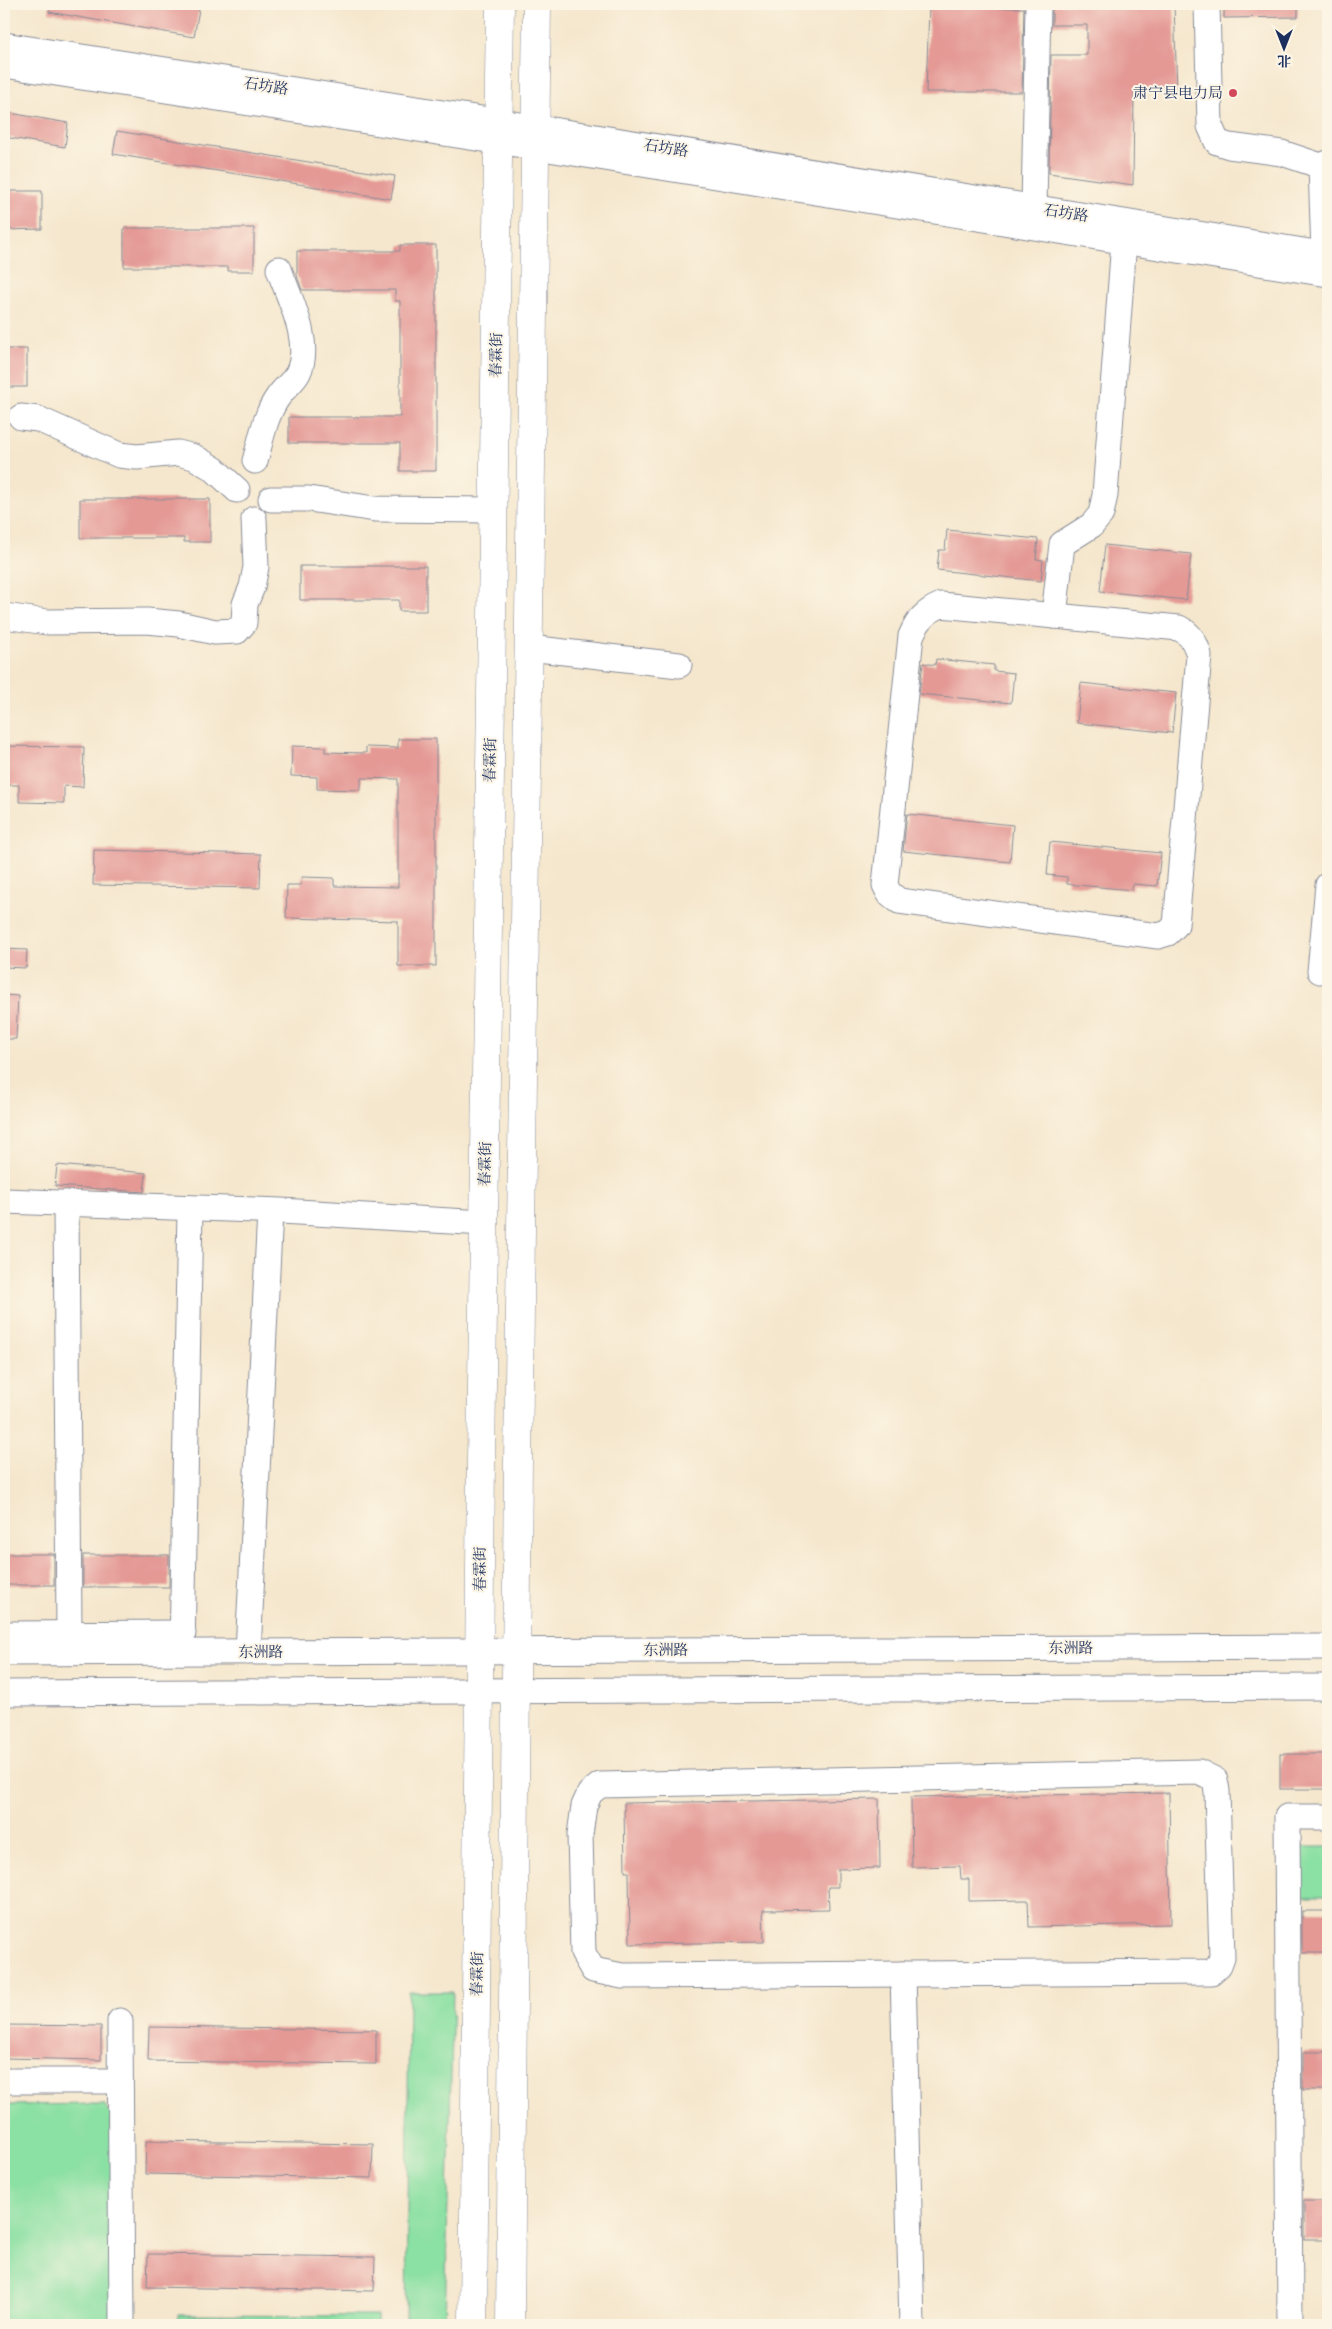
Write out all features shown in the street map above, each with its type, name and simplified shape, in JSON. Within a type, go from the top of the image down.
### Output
[{"type":"main road","name":"春霖街","points":[[473,2325],[484,1223],[500,4]]},
{"type":"main road","points":[[510,2325],[537,4]]},
{"type":"street","points":[[1034,207],[1038,4]]},
{"type":"street","points":[[1207,4],[1210,126],[1217,142],[1229,146],[1282,153],[1324,165],[1327,261]]},
{"type":"street","name":"石坊路","points":[[4,45],[499,132]]},
{"type":"street","name":"石坊路","points":[[4,65],[1034,207],[1327,261]]},
{"type":"street","name":"石坊路","points":[[536,137],[1124,241],[1327,261]]},
{"type":"street","points":[[1054,616],[1062,544],[1092,525],[1101,514],[1105,495],[1124,241]]},
{"type":"street","points":[[255,461],[266,472],[270,483],[271,499],[261,520],[248,518],[241,505],[237,490],[240,476],[255,461],[267,417],[278,397],[298,372],[301,361],[302,344],[298,324],[279,269]]},
{"type":"street","points":[[21,417],[38,419],[119,454],[137,457],[178,453],[194,457],[214,469],[237,490]]},
{"type":"street","points":[[271,499],[309,499],[374,509],[494,510]]},
{"type":"street","points":[[4,616],[47,622],[147,620],[179,624],[214,632],[237,631],[244,623],[245,604],[252,587],[256,567],[254,519]]},
{"type":"street","points":[[941,606],[1054,616],[1179,628],[1187,632],[1194,641],[1199,655],[1176,925],[1168,934],[1158,936],[899,901],[889,892],[885,885],[911,636],[917,622],[929,611],[941,606]]},
{"type":"street","points":[[529,648],[679,665]]},
{"type":"street","points":[[1320,971],[1328,885]]},
{"type":"street","points":[[4,1201],[270,1211],[484,1223]]},
{"type":"street","points":[[66,1203],[70,1634]]},
{"type":"street","points":[[4,1634],[70,1634],[182,1643],[190,1208]]},
{"type":"street","points":[[248,1652],[270,1211]]},
{"type":"street","name":"东洲路","points":[[4,1653],[182,1643],[248,1652],[1328,1647]]},
{"type":"street","points":[[4,1693],[1328,1687]]},
{"type":"street","points":[[1199,1772],[1215,1780],[1217,1791],[1222,1957],[1219,1965],[1211,1972],[903,1974],[622,1976],[593,1970],[583,1953],[580,1835],[584,1806],[590,1793],[600,1786],[1199,1772]]},
{"type":"street","points":[[1290,2325],[1286,1818],[1328,1817]]},
{"type":"street","points":[[903,1974],[912,2325]]},
{"type":"street","points":[[120,2021],[122,2325]]},
{"type":"street","points":[[4,2081],[120,2081]]},
{"type":"green space","points":[[1299,1847],[1328,1847],[1328,1896],[1299,1896]]},
{"type":"green space","points":[[409,1992],[453,1992],[445,2325],[406,2325]]},
{"type":"green space","points":[[104,2104],[111,2115],[115,2325],[4,2325],[4,2105]]},
{"type":"green space","points":[[178,2315],[377,2316],[377,2325],[178,2325]]},
{"type":"building","points":[[50,4],[200,4],[194,37],[49,12]]},
{"type":"building","points":[[1052,4],[1174,4],[1177,91],[1134,92],[1133,185],[1049,173],[1051,55],[1087,55],[1087,25],[1052,25]]},
{"type":"building","points":[[1224,4],[1298,4],[1298,17],[1224,18]]},
{"type":"building","points":[[929,7],[1024,8],[1022,92],[926,92]]},
{"type":"building","points":[[4,112],[68,123],[65,147],[4,137]]},
{"type":"building","points":[[117,131],[395,176],[391,199],[113,154]]},
{"type":"building","points":[[4,191],[42,191],[42,229],[4,230]]},
{"type":"building","points":[[124,228],[254,228],[254,271],[228,271],[228,267],[124,267]]},
{"type":"building","points":[[400,245],[436,245],[436,471],[400,471],[400,443],[289,443],[289,417],[400,417],[400,301],[395,301],[395,290],[302,290],[297,276],[297,251],[400,251]]},
{"type":"building","points":[[4,349],[27,349],[27,387],[4,387]]},
{"type":"building","points":[[80,499],[210,499],[210,542],[184,542],[184,538],[80,538]]},
{"type":"building","points":[[947,530],[1038,539],[1036,559],[1043,560],[1041,581],[937,570],[939,550],[945,550]]},
{"type":"building","points":[[1105,545],[1191,554],[1186,600],[1100,591]]},
{"type":"building","points":[[300,566],[426,566],[426,611],[399,611],[399,600],[300,600]]},
{"type":"building","points":[[936,659],[994,665],[994,671],[1014,673],[1011,703],[919,694],[923,663],[935,665]]},
{"type":"building","points":[[1081,683],[1176,693],[1172,733],[1077,723]]},
{"type":"building","points":[[398,739],[436,739],[436,966],[398,966],[398,921],[286,918],[287,885],[301,885],[302,877],[334,878],[334,886],[398,887],[398,779],[361,778],[361,790],[317,789],[317,777],[291,776],[292,746],[325,747],[325,752],[366,753],[366,747],[398,748]]},
{"type":"building","points":[[4,746],[84,747],[83,787],[64,786],[64,803],[19,802],[19,785],[4,785]]},
{"type":"building","points":[[907,814],[1013,825],[1010,862],[903,851]]},
{"type":"building","points":[[1050,842],[1161,853],[1157,886],[1133,884],[1132,890],[1067,884],[1067,877],[1047,875]]},
{"type":"building","points":[[94,850],[261,854],[260,888],[93,885]]},
{"type":"building","points":[[4,949],[27,950],[26,968],[4,967]]},
{"type":"building","points":[[4,995],[18,996],[16,1039],[4,1039]]},
{"type":"building","points":[[57,1165],[146,1173],[144,1192],[55,1186]]},
{"type":"building","points":[[4,1554],[54,1554],[54,1585],[4,1585]]},
{"type":"building","points":[[83,1555],[169,1555],[169,1587],[83,1587]]},
{"type":"building","points":[[1280,1754],[1328,1754],[1328,1789],[1280,1789]]},
{"type":"building","points":[[1169,1793],[1171,1924],[1029,1927],[1028,1900],[969,1901],[969,1879],[961,1879],[960,1866],[912,1867],[911,1797]]},
{"type":"building","points":[[879,1799],[880,1868],[838,1869],[838,1887],[828,1887],[829,1909],[763,1910],[764,1942],[630,1944],[629,1872],[625,1872],[624,1803]]},
{"type":"building","points":[[1302,1911],[1328,1911],[1328,1953],[1302,1953]]},
{"type":"building","points":[[4,2025],[101,2026],[101,2060],[4,2058]]},
{"type":"building","points":[[149,2027],[376,2030],[376,2064],[148,2061]]},
{"type":"building","points":[[1303,2052],[1328,2052],[1328,2090],[1303,2090]]},
{"type":"building","points":[[146,2141],[373,2144],[372,2178],[145,2174]]},
{"type":"building","points":[[1304,2201],[1328,2201],[1328,2239],[1304,2239]]},
{"type":"building","points":[[148,2254],[375,2257],[374,2291],[147,2287]]},
{"type":"place","name":"肃宁县电力局","points":[[1233,93]]}]
